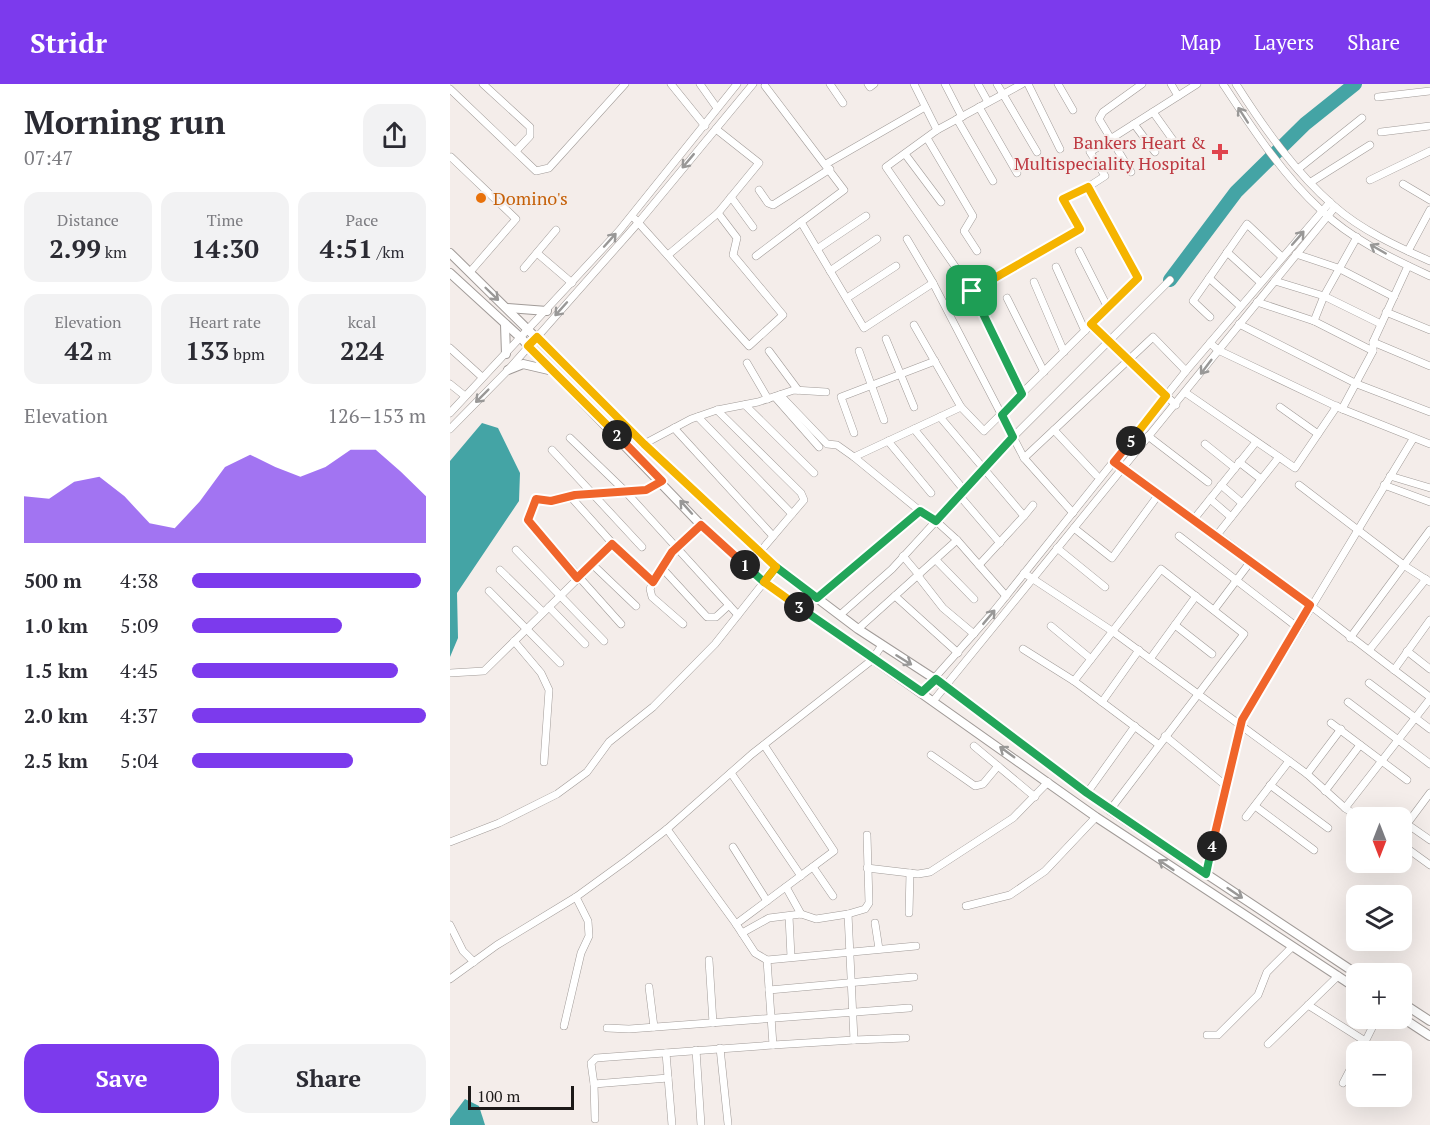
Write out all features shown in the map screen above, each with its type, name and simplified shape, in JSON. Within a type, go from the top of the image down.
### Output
[{"type":"main road","points":[[450,253],[644,444],[776,567],[858,629],[945,685],[1110,810],[1346,967]]},
{"type":"main road","points":[[450,274],[521,338],[662,481],[701,525],[764,582],[872,660],[934,700],[1096,817],[1346,981]]},
{"type":"main road","points":[[507,308],[548,311]]},
{"type":"main road","points":[[505,323],[506,354]]},
{"type":"main road","points":[[508,370],[523,364],[554,371]]},
{"type":"main road","points":[[1412,1009],[1430,1021]]},
{"type":"main road","points":[[1412,1024],[1430,1036]]},
{"type":"street","points":[[483,84],[530,127],[530,136],[516,151]]},
{"type":"street","points":[[450,89],[536,171],[549,168],[625,84]]},
{"type":"street","points":[[668,255],[718,213],[759,163],[704,125],[671,84]]},
{"type":"street","points":[[700,84],[717,108]]},
{"type":"street","points":[[450,429],[508,370],[638,223],[753,84]]},
{"type":"street","points":[[830,84],[843,103]]},
{"type":"street","points":[[868,84],[870,87],[874,84]]},
{"type":"street","points":[[914,84],[937,130]]},
{"type":"street","points":[[945,84],[959,118],[993,182]]},
{"type":"street","points":[[978,84],[988,102]]},
{"type":"street","points":[[997,84],[1036,152]]},
{"type":"street","points":[[1022,84],[937,130],[886,167],[972,291],[1022,394]]},
{"type":"street","points":[[1028,84],[1060,149]]},
{"type":"street","points":[[1058,84],[1073,110]]},
{"type":"street","points":[[1131,172],[1109,140],[1100,115],[1142,84]]},
{"type":"street","points":[[1171,84],[1178,96]]},
{"type":"street","points":[[972,291],[1080,229],[1063,199],[1105,176],[1090,152],[1197,84]]},
{"type":"street","points":[[1223,84],[1283,167],[1324,213],[1357,237],[1430,276]]},
{"type":"street","points":[[1236,84],[1292,163],[1332,205],[1359,225],[1430,261]]},
{"type":"street","points":[[450,413],[482,377],[548,311],[632,215],[732,86]]},
{"type":"street","points":[[756,256],[844,190],[765,86]]},
{"type":"street","points":[[1378,97],[1430,91]]},
{"type":"street","points":[[759,190],[768,203],[778,204],[828,167],[926,107]]},
{"type":"street","points":[[979,107],[1017,173]]},
{"type":"street","points":[[1153,112],[1173,140]]},
{"type":"street","points":[[1298,169],[1362,118]]},
{"type":"street","points":[[1134,124],[1155,152]]},
{"type":"street","points":[[1381,132],[1430,126]]},
{"type":"street","points":[[927,138],[973,216],[964,231],[978,251]]},
{"type":"street","points":[[1311,182],[1371,145]]},
{"type":"street","points":[[1371,180],[1430,152]]},
{"type":"street","points":[[905,154],[941,202]]},
{"type":"street","points":[[451,157],[516,219],[470,272]]},
{"type":"street","points":[[1403,184],[1430,200]]},
{"type":"street","points":[[914,325],[961,407],[984,431],[1138,278],[1088,187]]},
{"type":"street","points":[[730,197],[753,226]]},
{"type":"street","points":[[922,692],[936,679],[1006,596],[1260,282],[1332,205]]},
{"type":"street","points":[[1408,251],[1430,210]]},
{"type":"street","points":[[632,215],[749,346],[783,315],[733,255],[736,238],[718,213]]},
{"type":"street","points":[[934,700],[1148,436],[1186,393],[1296,254],[1324,213]]},
{"type":"street","points":[[817,249],[866,216]]},
{"type":"street","points":[[801,222],[864,328],[933,283]]},
{"type":"street","points":[[1210,317],[1193,301],[1247,224],[1282,256]]},
{"type":"street","points":[[524,268],[556,230]]},
{"type":"street","points":[[1314,321],[1338,268],[1357,237]]},
{"type":"street","points":[[830,271],[877,239]]},
{"type":"street","points":[[907,240],[933,283],[1024,458],[1073,513]]},
{"type":"street","points":[[1079,251],[1108,308]]},
{"type":"street","points":[[1227,252],[1260,282]]},
{"type":"street","points":[[537,253],[572,283]]},
{"type":"street","points":[[1296,254],[1338,268],[1394,297]]},
{"type":"street","points":[[847,298],[896,266]]},
{"type":"street","points":[[1186,393],[1295,468],[1318,434],[1358,384],[1372,351],[1373,342],[1408,266]]},
{"type":"street","points":[[1056,267],[1085,331]]},
{"type":"street","points":[[1209,278],[1240,306]]},
{"type":"street","points":[[840,615],[903,556],[1013,437],[1170,280]]},
{"type":"street","points":[[1275,281],[1324,297],[1381,324]]},
{"type":"street","points":[[1034,282],[1064,352]]},
{"type":"street","points":[[1007,298],[1044,372]]},
{"type":"street","points":[[1257,302],[1314,321],[1372,351]]},
{"type":"street","points":[[1386,312],[1430,330]]},
{"type":"street","points":[[1091,324],[1176,405]]},
{"type":"street","points":[[1239,324],[1358,384],[1430,412]]},
{"type":"street","points":[[1024,458],[1153,336],[1186,371]]},
{"type":"street","points":[[886,339],[914,407]]},
{"type":"street","points":[[1373,342],[1430,366]]},
{"type":"street","points":[[1210,343],[1218,350],[1340,408],[1430,444]]},
{"type":"street","points":[[450,348],[482,377]]},
{"type":"street","points":[[769,351],[798,390]]},
{"type":"street","points":[[859,351],[884,420]]},
{"type":"street","points":[[854,433],[841,397],[900,373],[935,362]]},
{"type":"street","points":[[747,363],[819,447]]},
{"type":"street","points":[[450,384],[465,396]]},
{"type":"street","points":[[644,444],[674,428],[717,410],[745,405],[798,390],[826,392]]},
{"type":"street","points":[[774,397],[827,444],[837,445],[854,457],[920,511],[936,521],[957,540],[1006,596]]},
{"type":"street","points":[[745,405],[814,473]]},
{"type":"street","points":[[854,457],[961,407]]},
{"type":"street","points":[[1280,407],[1318,434]]},
{"type":"street","points":[[717,410],[801,493],[804,500],[759,553]]},
{"type":"street","points":[[698,417],[792,514]]},
{"type":"street","points":[[940,417],[1024,516]]},
{"type":"street","points":[[674,428],[773,536]]},
{"type":"street","points":[[914,429],[1000,543]]},
{"type":"street","points":[[1054,430],[1096,475]]},
{"type":"street","points":[[1148,436],[1208,482]]},
{"type":"street","points":[[570,438],[626,491],[738,615]]},
{"type":"street","points":[[1206,874],[1225,785],[1241,725],[1310,605],[1413,439]]},
{"type":"street","points":[[888,441],[931,493]]},
{"type":"street","points":[[1194,519],[1256,442]]},
{"type":"street","points":[[1205,444],[1261,479]]},
{"type":"street","points":[[552,450],[642,547]]},
{"type":"street","points":[[1217,535],[1279,457]]},
{"type":"street","points":[[1024,573],[1139,650],[1307,774],[1345,808],[1384,761],[1397,740],[1430,698],[1370,649],[1350,638],[1217,535],[1114,462]]},
{"type":"street","points":[[1390,476],[1430,488]]},
{"type":"street","points":[[621,624],[577,578],[528,520],[536,499],[551,501],[570,496],[646,490],[662,481]]},
{"type":"street","points":[[1221,485],[1242,503]]},
{"type":"street","points":[[1299,485],[1405,566],[1428,580],[1370,649]]},
{"type":"street","points":[[1384,485],[1430,502]]},
{"type":"street","points":[[1074,528],[1112,558],[1159,494]]},
{"type":"street","points":[[570,496],[612,544],[653,582]]},
{"type":"street","points":[[1210,499],[1231,517]]},
{"type":"street","points":[[979,565],[1033,505]]},
{"type":"street","points":[[817,598],[920,511]]},
{"type":"street","points":[[683,624],[652,597],[650,589],[678,547],[701,525]]},
{"type":"street","points":[[1350,638],[1430,530]]},
{"type":"street","points":[[1179,536],[1297,627]]},
{"type":"street","points":[[858,629],[957,540]]},
{"type":"street","points":[[450,674],[484,671],[612,544]]},
{"type":"street","points":[[1057,548],[1105,587]]},
{"type":"street","points":[[516,550],[604,641]]},
{"type":"street","points":[[903,556],[943,608],[974,634]]},
{"type":"street","points":[[936,560],[974,599]]},
{"type":"street","points":[[1214,610],[1251,561]]},
{"type":"street","points":[[592,564],[636,606]]},
{"type":"street","points":[[450,842],[499,823],[557,794],[587,772],[609,742],[653,707],[715,644],[776,567]]},
{"type":"street","points":[[662,568],[707,617],[716,617],[729,605]]},
{"type":"street","points":[[1074,681],[1161,569],[1244,634],[1164,736],[1110,810]]},
{"type":"street","points":[[500,570],[585,644]]},
{"type":"street","points":[[489,591],[560,663]]},
{"type":"street","points":[[895,596],[958,653]]},
{"type":"street","points":[[1150,659],[1196,596]]},
{"type":"street","points":[[1394,670],[1427,629],[1430,620]]},
{"type":"street","points":[[1175,625],[1212,654]]},
{"type":"street","points":[[1051,626],[1090,659]]},
{"type":"street","points":[[514,641],[541,673],[549,690],[544,762]]},
{"type":"street","points":[[450,979],[576,897],[667,829],[730,773],[872,660],[882,645]]},
{"type":"street","points":[[1023,649],[1074,681],[1158,744]]},
{"type":"street","points":[[1102,702],[1139,650]]},
{"type":"street","points":[[1407,651],[1430,669]]},
{"type":"street","points":[[1368,683],[1430,729]]},
{"type":"street","points":[[1348,702],[1430,764]]},
{"type":"street","points":[[1332,723],[1407,780]]},
{"type":"street","points":[[1087,793],[1135,726]]},
{"type":"street","points":[[1307,774],[1341,729]]},
{"type":"street","points":[[1164,736],[1225,785]]},
{"type":"street","points":[[736,924],[834,851],[764,745]]},
{"type":"street","points":[[1325,791],[1360,745]]},
{"type":"street","points":[[974,746],[1035,797]]},
{"type":"street","points":[[931,754],[975,786],[983,784],[998,766]]},
{"type":"street","points":[[1246,817],[1288,760]]},
{"type":"street","points":[[730,773],[801,876]]},
{"type":"street","points":[[867,868],[910,873],[930,872],[1006,824],[1048,782]]},
{"type":"street","points":[[1270,785],[1328,828]]},
{"type":"street","points":[[1412,819],[1427,803],[1430,793]]},
{"type":"street","points":[[1255,806],[1314,850]]},
{"type":"street","points":[[966,906],[1010,895],[1045,871],[1096,817]]},
{"type":"street","points":[[1412,827],[1430,840]]},
{"type":"street","points":[[667,829],[755,953],[767,960],[916,946]]},
{"type":"street","points":[[742,933],[769,918],[801,914],[816,919],[848,914],[868,907],[867,835]]},
{"type":"street","points":[[733,847],[767,901]]},
{"type":"street","points":[[1412,852],[1430,865]]},
{"type":"street","points":[[813,867],[833,896]]},
{"type":"street","points":[[909,913],[910,873]]},
{"type":"street","points":[[786,887],[801,914]]},
{"type":"street","points":[[564,1026],[581,953],[589,936],[588,921],[576,897]]},
{"type":"street","points":[[848,914],[854,1040]]},
{"type":"street","points":[[789,916],[791,957]]},
{"type":"street","points":[[875,923],[879,949]]},
{"type":"street","points":[[450,925],[463,951],[474,962]]},
{"type":"street","points":[[1208,1035],[1218,1035],[1258,995],[1267,972],[1292,947]]},
{"type":"street","points":[[709,960],[713,1023]]},
{"type":"street","points":[[767,960],[773,1045]]},
{"type":"street","points":[[1268,1044],[1338,976]]},
{"type":"street","points":[[769,990],[914,977]]},
{"type":"street","points":[[649,987],[654,1027]]},
{"type":"street","points":[[1308,1005],[1365,1041],[1371,1029]]},
{"type":"street","points":[[608,1028],[654,1027],[909,1008]]},
{"type":"street","points":[[595,1119],[592,1059],[720,1048],[906,1038]]},
{"type":"street","points":[[720,1048],[728,1124]]},
{"type":"street","points":[[696,1050],[701,1125]]},
{"type":"street","points":[[666,1053],[672,1125]]},
{"type":"street","points":[[1343,1083],[1346,1077]]},
{"type":"street","points":[[594,1084],[668,1078]]},
{"type":"water","points":[[482,423],[498,428],[520,473],[519,501],[457,593],[458,638],[450,657],[450,461]]},
{"type":"water","points":[[465,1099],[479,1106],[485,1125],[450,1125],[450,1119]]},
{"type":"waterway","points":[[1170,280],[1236,192],[1305,124],[1355,84]]},
{"type":"place","name":"Bankers Heart & Multispeciality Hospital","points":[[1220,152]]},
{"type":"place","name":"Domino's","points":[[481,198]]},
{"type":"route","points":[[972,291],[1022,394],[1002,415],[1013,437],[936,521],[920,511],[817,598],[776,567],[764,582],[701,525],[672,552],[653,582],[612,544],[577,578],[528,520],[536,499],[551,501],[575,495],[646,490],[662,481],[528,346],[537,337],[644,444],[776,567],[764,582],[872,660],[922,692],[936,679],[1110,810],[1206,874],[1242,720],[1310,605],[1114,462],[1166,396],[1091,324],[1138,278],[1088,187],[1063,199],[1080,229],[972,291]]}]
